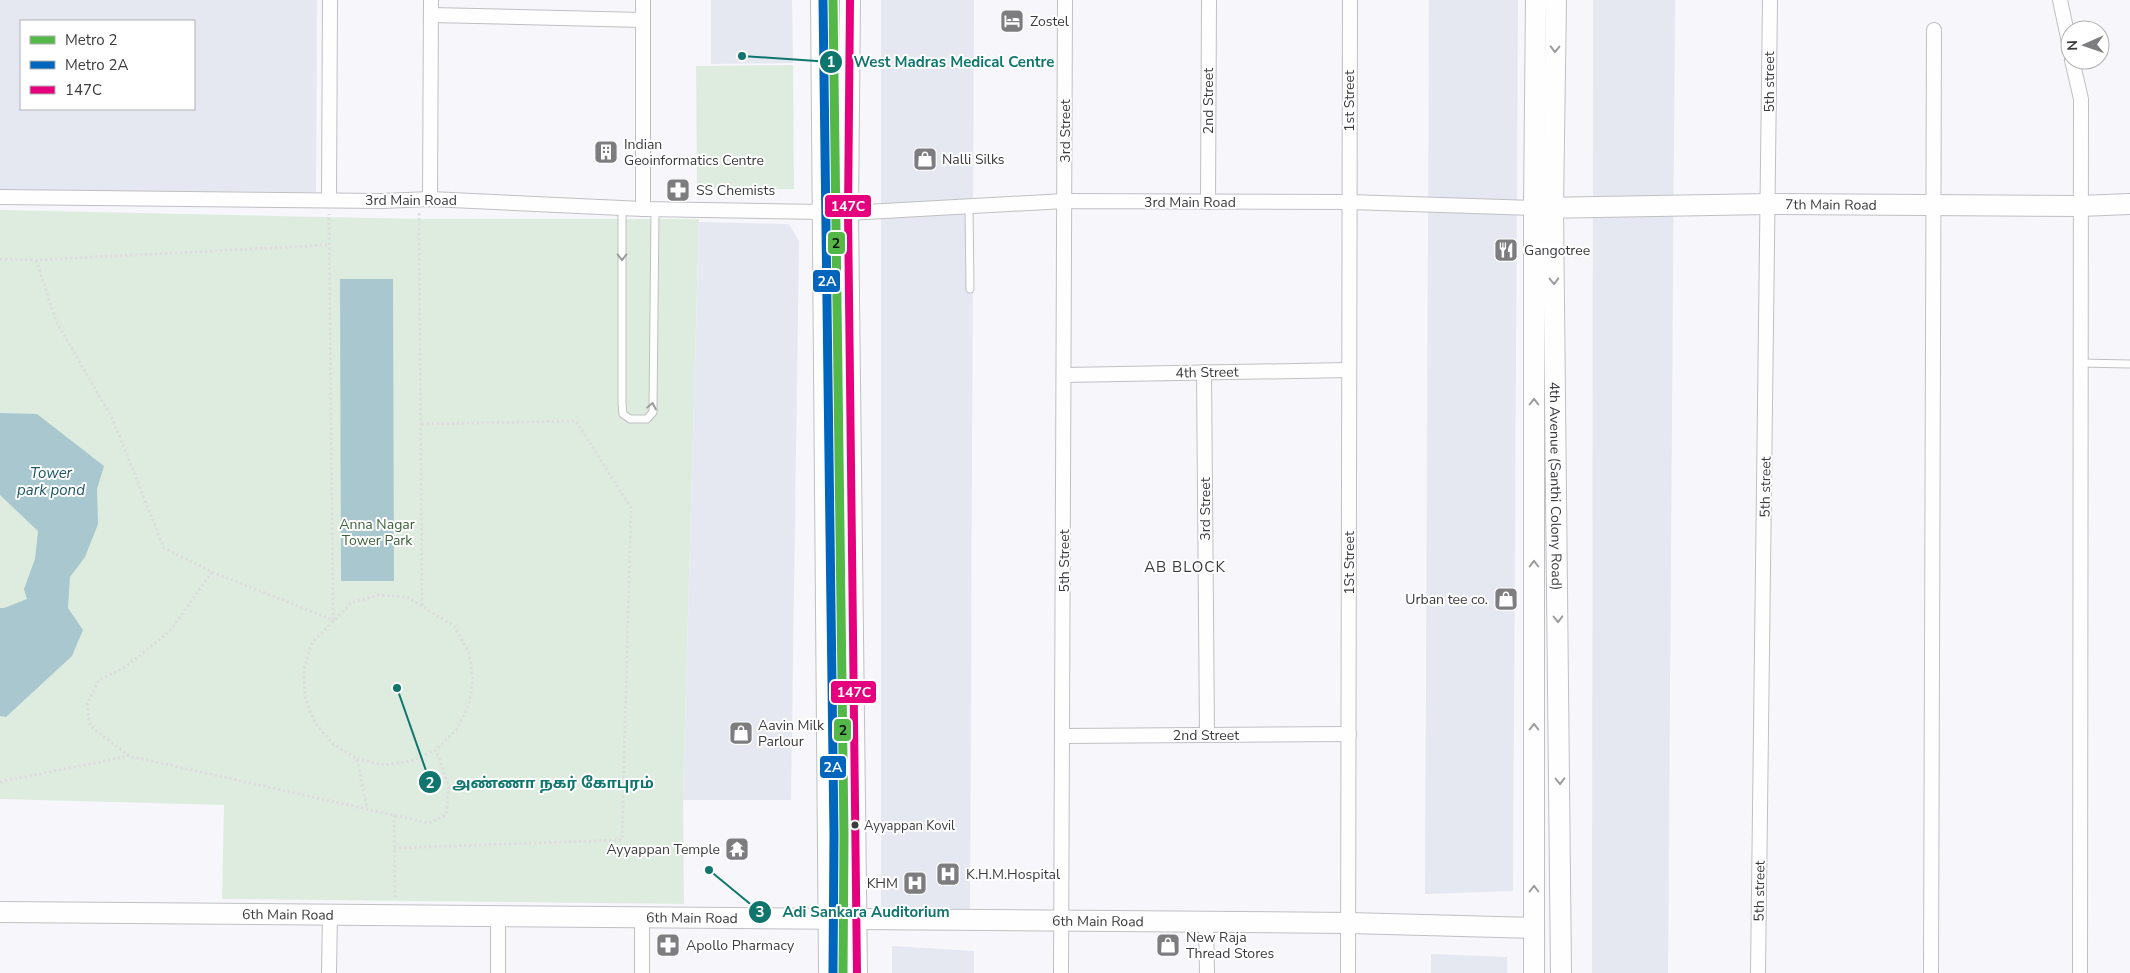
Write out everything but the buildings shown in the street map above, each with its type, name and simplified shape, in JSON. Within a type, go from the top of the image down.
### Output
[{"type":"street","points":[[329,198],[330,0]]},
{"type":"street","points":[[424,199],[431,0]]},
{"type":"street","points":[[643,0],[649,209]]},
{"type":"street","points":[[821,0],[829,973]]},
{"type":"street","points":[[850,0],[848,212],[857,973]]},
{"type":"street","name":"3rd Street","points":[[1065,0],[1065,201]]},
{"type":"street","name":"2nd Street","points":[[1208,202],[1209,0]]},
{"type":"street","name":"1st Street","points":[[1349,202],[1350,0]]},
{"type":"street","name":"4th Avenue (Santhi Colony Road)","points":[[1534,973],[1534,208],[1536,0]]},
{"type":"street","name":"4th Avenue (Santhi Colony Road)","points":[[1556,0],[1553,208],[1561,973]]},
{"type":"street","name":"5th street","points":[[1758,973],[1769,204],[1770,0]]},
{"type":"street","points":[[2060,0],[2064,20]]},
{"type":"street","points":[[431,15],[643,20]]},
{"type":"street","points":[[1932,973],[1934,30]]},
{"type":"street","points":[[2074,70],[2081,99],[2080,973]]},
{"type":"street","name":"3rd Main Road","points":[[0,198],[424,199],[649,209],[822,212]]},
{"type":"street","name":"3rd Main Road","points":[[848,212],[1065,201],[1349,202],[1534,208]]},
{"type":"street","name":"5th Street","points":[[1062,921],[1065,201]]},
{"type":"street","name":"1St Street","points":[[1349,202],[1349,923]]},
{"type":"street","name":"7th Main Road","points":[[1534,208],[1769,204],[2080,206],[2130,204]]},
{"type":"street","name":"4th Street","points":[[1064,375],[1349,370]]},
{"type":"street","name":"3rd Street","points":[[1204,372],[1207,735]]},
{"type":"street","name":"2nd Street","points":[[1063,736],[1348,734]]},
{"type":"street","name":"6th Main Road","points":[[0,912],[1349,923],[1534,928]]},
{"type":"street","points":[[329,973],[330,914]]},
{"type":"street","points":[[498,916],[498,973]]},
{"type":"street","points":[[642,917],[642,973]]},
{"type":"street","points":[[1061,973],[1062,921]]},
{"type":"street","points":[[1206,922],[1207,973]]},
{"type":"street","points":[[1348,973],[1349,923]]},
{"type":"lane","points":[[969,206],[970,289]]},
{"type":"lane","points":[[622,208],[623,414],[630,419],[647,420],[653,412],[649,209]]},
{"type":"lane","points":[[2080,362],[2130,364]]},
{"type":"path","points":[[329,198],[333,620]]},
{"type":"path","points":[[422,606],[421,424],[424,199]]},
{"type":"path","points":[[0,259],[36,260],[330,245]]},
{"type":"path","points":[[36,260],[56,321],[113,420],[164,548],[212,572],[333,620]]},
{"type":"path","points":[[394,848],[622,840],[631,508],[576,421],[421,424]]},
{"type":"path","points":[[129,756],[90,726],[87,704],[99,680],[124,668],[170,631],[212,572]]},
{"type":"path","points":[[378,595],[407,597],[454,626],[468,650],[473,678],[469,705],[456,730],[436,750],[412,761],[384,765],[357,759],[333,744],[324,735],[316,723],[306,697],[304,669],[312,642],[333,620],[351,603],[378,595]]},
{"type":"path","points":[[0,782],[129,756],[429,823],[446,815],[449,787],[436,750]]},
{"type":"path","points":[[357,759],[367,809]]},
{"type":"path","points":[[394,815],[396,915]]},
{"type":"shaded area","points":[[0,0],[317,0],[316,192],[0,191]]},
{"type":"shaded area","points":[[711,0],[792,0],[793,63],[711,64]]},
{"type":"shaded area","points":[[881,0],[974,0],[970,909],[881,907]]},
{"type":"shaded area","points":[[1429,0],[1518,0],[1513,891],[1425,894]]},
{"type":"shaded area","points":[[1593,0],[1675,0],[1668,973],[1592,973]]},
{"type":"shaded area","points":[[699,222],[789,224],[799,241],[791,800],[683,800]]},
{"type":"shaded area","points":[[892,946],[974,951],[974,973],[892,973]]},
{"type":"shaded area","points":[[1431,954],[1507,957],[1507,973],[1431,973]]},
{"type":"green space","points":[[793,65],[794,189],[697,189],[696,66]]},
{"type":"green space","name":"Anna Nagar Tower Park","points":[[0,210],[423,219],[699,219],[683,797],[684,904],[222,899],[224,805],[0,799]]},
{"type":"water","points":[[340,279],[393,279],[394,581],[341,581]]},
{"type":"water","name":"Tower park pond","points":[[0,413],[37,414],[104,466],[97,489],[98,524],[85,557],[70,577],[68,608],[83,630],[72,656],[6,717],[0,716],[0,608],[27,599],[24,589],[35,559],[38,531],[0,495]]},
{"type":"metro line","name":"2A","points":[[823,0],[834,835],[833,973]]},
{"type":"metro line","name":"2","points":[[833,0],[844,835],[843,973]]},
{"type":"transit line","name":"147C","points":[[850,0],[848,213],[857,973]]},
{"type":"place","name":"Zostel","points":[[1012,21]]},
{"type":"place","name":"West Madras Medical Centre","points":[[742,56]]},
{"type":"place","name":"Indian Geoinformatics Centre","points":[[606,152]]},
{"type":"place","name":"Nalli Silks","points":[[925,159]]},
{"type":"place","name":"SS Chemists","points":[[678,190]]},
{"type":"place","name":"Gangotree","points":[[1506,250]]},
{"type":"place","name":"Urban tee co.","points":[[1506,599]]},
{"type":"place","name":"அண்ணா நகர் கோபுரம்","points":[[397,688]]},
{"type":"place","name":"Aavin Milk Parlour","points":[[741,733]]},
{"type":"place","name":"Ayyappan Kovil","points":[[855,825]]},
{"type":"place","name":"Ayyappan Temple","points":[[737,849]]},
{"type":"place","name":"Adi Sankara Auditorium","points":[[709,870]]},
{"type":"place","name":"K.H.M.Hospital","points":[[948,874]]},
{"type":"place","name":"KHM","points":[[915,883]]},
{"type":"place","name":"Apollo Pharmacy","points":[[668,945]]},
{"type":"place","name":"New Raja Thread Stores","points":[[1168,945]]},
{"type":"district","name":"AB BLOCK","points":[[1185,567]]}]
